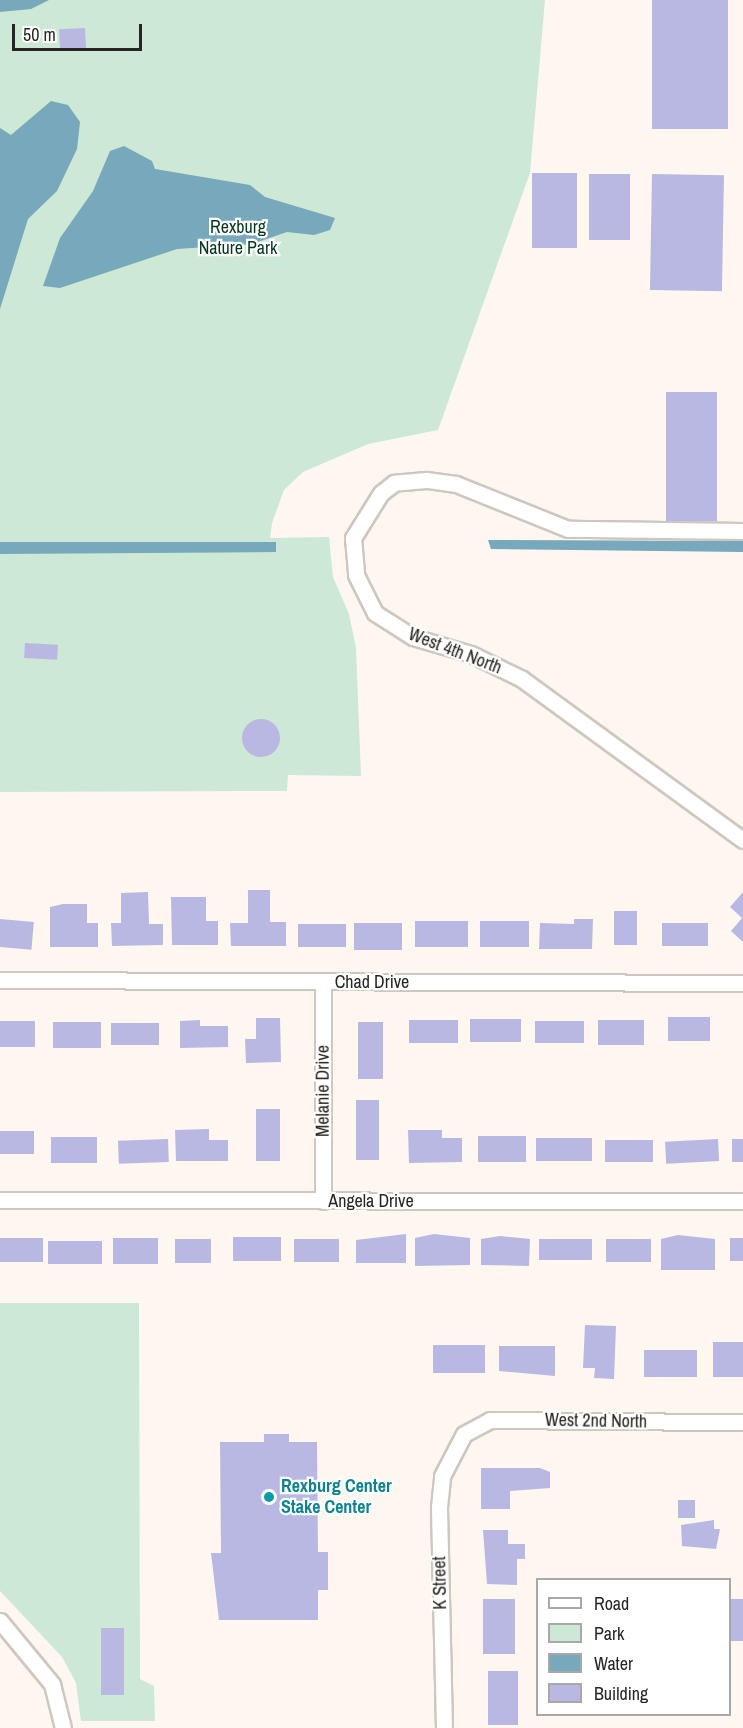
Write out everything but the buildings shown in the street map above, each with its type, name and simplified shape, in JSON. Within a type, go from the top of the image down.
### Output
[{"type":"street","name":"West 4th North","points":[[743,531],[568,529],[456,484],[426,480],[394,483],[381,493],[353,538],[356,575],[375,614],[413,637],[478,656],[522,679],[743,840]]},
{"type":"street","name":"Chad Drive","points":[[0,980],[743,983]]},
{"type":"street","name":"Melanie Drive","points":[[323,981],[323,1201]]},
{"type":"street","name":"Angela Drive","points":[[0,1200],[743,1201]]},
{"type":"street","name":"West 2nd North","points":[[458,1443],[478,1423],[490,1420],[743,1422]]},
{"type":"street","name":"K Street","points":[[444,1728],[439,1507],[442,1476],[458,1443]]},
{"type":"street","points":[[0,1621],[52,1684],[63,1728]]},
{"type":"green space","name":"Rexburg Nature Park","points":[[0,0],[545,0],[530,173],[438,430],[368,444],[303,472],[284,490],[272,523],[270,538],[329,537],[333,577],[349,614],[356,648],[361,776],[288,775],[287,791],[0,792]]},
{"type":"green space","points":[[0,1303],[139,1303],[140,1679],[154,1686],[155,1721],[81,1721],[76,1683],[62,1657],[0,1591]]},
{"type":"water","points":[[0,0],[49,0],[31,9],[0,12]]},
{"type":"water","points":[[51,101],[68,105],[80,122],[77,149],[57,191],[28,219],[0,309],[0,128],[11,135]]},
{"type":"water","points":[[124,146],[152,161],[155,169],[250,185],[265,197],[335,218],[330,230],[314,235],[287,232],[252,244],[177,249],[60,288],[43,286],[60,238],[93,191],[110,151]]},
{"type":"water","points":[[488,540],[743,541],[743,552],[491,549]]},
{"type":"water","points":[[0,542],[276,542],[276,552],[0,554]]},
{"type":"place","name":"Rexburg Center Stake Center","points":[[269,1497]]}]
